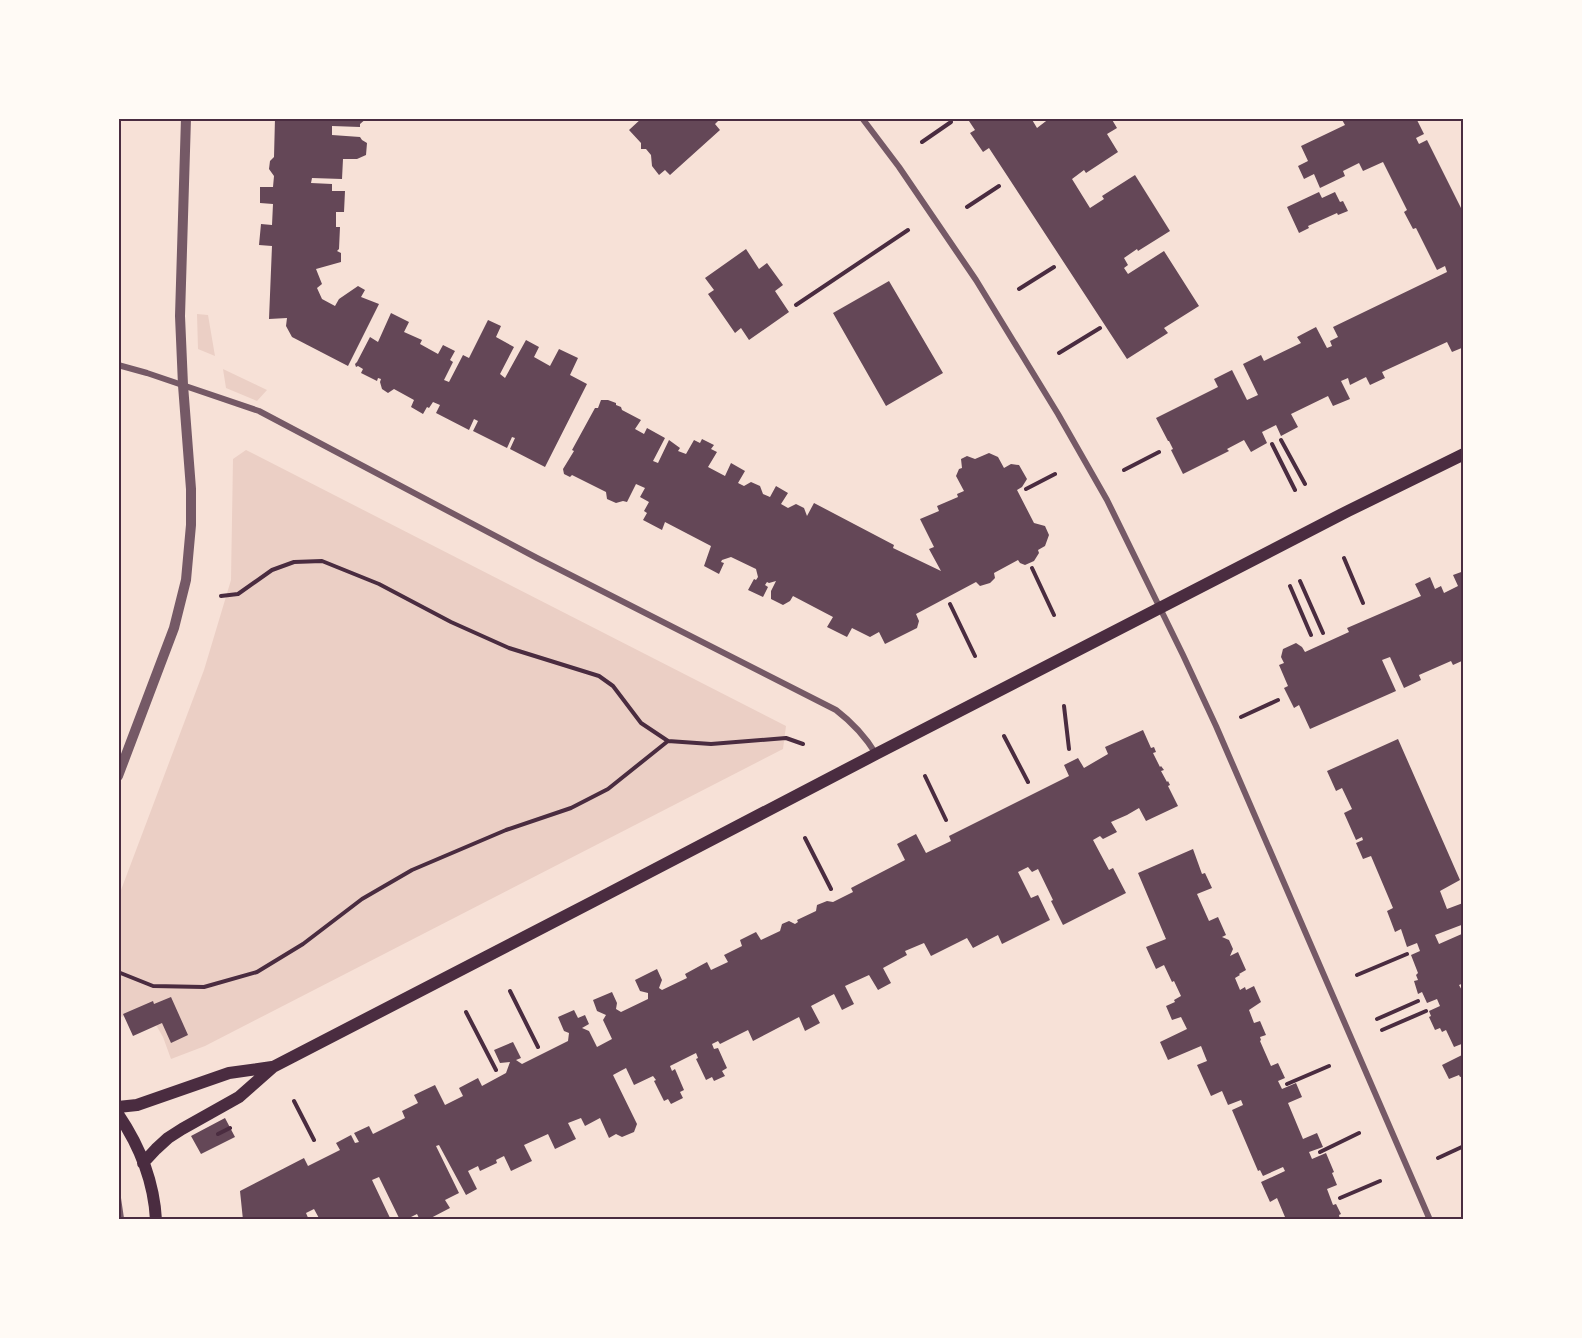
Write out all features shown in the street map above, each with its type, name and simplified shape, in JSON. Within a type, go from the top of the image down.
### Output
[{"type":"main road","points":[[144,1163],[168,1138],[239,1096],[273,1067],[876,753],[1464,454]]},
{"type":"main road","points":[[118,1107],[137,1105],[229,1072],[273,1067]]},
{"type":"main road","points":[[118,1114],[134,1140],[144,1163],[152,1189],[156,1220]]},
{"type":"street","points":[[118,776],[174,628],[186,580],[191,525],[191,489],[180,316],[186,118]]},
{"type":"street","points":[[862,118],[899,167],[976,280],[1058,414],[1107,500],[1216,726],[1430,1220]]},
{"type":"street","points":[[118,365],[259,411],[537,558],[836,710],[865,736],[876,753]]},
{"type":"lane","points":[[118,1193],[122,1220]]},
{"type":"path","points":[[922,142],[951,122]]},
{"type":"path","points":[[967,207],[999,186]]},
{"type":"path","points":[[796,305],[908,230]]},
{"type":"path","points":[[1019,289],[1054,267]]},
{"type":"path","points":[[1059,353],[1100,328]]},
{"type":"path","points":[[1281,440],[1305,484]]},
{"type":"path","points":[[1272,444],[1295,490]]},
{"type":"path","points":[[1124,470],[1159,452]]},
{"type":"path","points":[[1026,489],[1055,474]]},
{"type":"path","points":[[1344,558],[1363,603]]},
{"type":"path","points":[[221,596],[238,594],[272,570],[294,562],[322,561],[379,584],[451,622],[509,648],[599,676],[613,686],[641,723],[668,741],[711,744],[786,738],[803,744]]},
{"type":"path","points":[[1032,568],[1054,615]]},
{"type":"path","points":[[1300,581],[1323,633]]},
{"type":"path","points":[[1290,586],[1311,635]]},
{"type":"path","points":[[950,604],[975,656]]},
{"type":"path","points":[[1241,717],[1278,700]]},
{"type":"path","points":[[1064,706],[1069,749]]},
{"type":"path","points":[[1004,736],[1028,782]]},
{"type":"path","points":[[118,972],[153,986],[204,987],[257,972],[303,944],[362,899],[412,870],[506,830],[571,808],[608,789],[668,741]]},
{"type":"path","points":[[925,776],[946,820]]},
{"type":"path","points":[[805,838],[831,889]]},
{"type":"path","points":[[1357,975],[1407,954]]},
{"type":"path","points":[[510,991],[538,1047]]},
{"type":"path","points":[[1377,1019],[1418,1001]]},
{"type":"path","points":[[1382,1030],[1426,1011]]},
{"type":"path","points":[[466,1012],[496,1070]]},
{"type":"path","points":[[1287,1084],[1329,1066]]},
{"type":"path","points":[[294,1101],[314,1140]]},
{"type":"path","points":[[1320,1152],[1359,1134]]},
{"type":"path","points":[[1438,1158],[1464,1146]]},
{"type":"path","points":[[1340,1198],[1380,1181]]},
{"type":"shaded area","points":[[197,314],[208,315],[215,356],[198,349]]},
{"type":"shaded area","points":[[223,369],[267,390],[257,401],[226,388]]},
{"type":"shaded area","points":[[246,450],[786,726],[783,749],[205,1046],[171,1059],[163,1037],[145,1006],[122,1017],[119,1014],[118,898],[204,670],[231,580],[233,459]]},
{"type":"building","points":[[275,118],[367,118],[360,124],[360,127],[332,126],[332,135],[360,137],[367,143],[366,155],[357,159],[343,159],[342,179],[312,178],[311,183],[332,184],[332,191],[345,191],[344,212],[336,212],[336,227],[340,227],[337,251],[341,253],[341,262],[316,269],[322,284],[317,288],[322,299],[335,306],[339,299],[358,286],[365,290],[361,297],[379,304],[348,366],[292,337],[286,326],[287,318],[269,319],[272,246],[259,245],[261,224],[272,225],[273,204],[260,203],[260,187],[273,187],[274,176],[269,169],[270,161],[274,157]]},
{"type":"building","points":[[642,118],[721,118],[715,124],[720,130],[670,175],[665,170],[659,175],[652,166],[651,155],[646,149],[641,149],[641,143],[629,130]]},
{"type":"building","points":[[967,118],[1031,118],[1037,128],[1050,118],[1111,118],[1117,128],[1107,134],[1118,152],[1086,173],[1084,170],[1072,179],[1090,208],[1104,199],[1102,196],[1135,175],[1170,231],[1124,258],[1128,265],[1124,268],[1128,274],[1164,251],[1199,306],[1164,328],[1168,333],[1127,359],[989,148],[983,152],[970,133],[975,130]]},
{"type":"building","points":[[1341,118],[1416,118],[1424,134],[1416,138],[1419,144],[1427,140],[1464,214],[1464,347],[1452,352],[1447,342],[1382,372],[1385,378],[1370,385],[1366,377],[1350,385],[1348,378],[1341,381],[1350,399],[1333,406],[1328,396],[1291,414],[1298,427],[1281,436],[1276,425],[1262,432],[1267,443],[1251,452],[1244,440],[1227,449],[1229,451],[1183,474],[1171,450],[1173,449],[1156,418],[1218,387],[1214,379],[1232,370],[1247,400],[1258,395],[1243,364],[1261,355],[1264,361],[1301,343],[1297,337],[1316,327],[1327,348],[1332,346],[1330,341],[1338,337],[1333,327],[1447,272],[1445,266],[1437,270],[1416,228],[1413,229],[1404,212],[1407,210],[1383,162],[1363,171],[1359,163],[1343,171],[1345,176],[1320,188],[1314,174],[1304,179],[1298,166],[1308,161],[1301,146],[1345,125]]},
{"type":"building","points":[[1319,192],[1322,198],[1335,192],[1348,211],[1338,215],[1337,213],[1308,226],[1309,228],[1299,233],[1287,207]]},
{"type":"building","points":[[746,249],[759,269],[767,263],[783,285],[775,291],[789,312],[749,340],[741,328],[735,333],[708,294],[714,290],[705,278]]},
{"type":"building","points":[[889,281],[943,373],[886,406],[833,313]]},
{"type":"building","points":[[391,313],[409,322],[404,332],[422,340],[420,344],[438,354],[443,345],[455,351],[450,360],[453,362],[444,380],[449,382],[463,355],[469,358],[488,320],[501,326],[496,337],[514,347],[500,374],[505,378],[526,340],[539,347],[534,357],[550,366],[559,349],[578,358],[570,375],[587,384],[545,467],[510,449],[515,438],[512,437],[507,448],[473,431],[478,421],[474,419],[469,430],[436,413],[440,405],[433,402],[423,414],[411,407],[414,400],[394,389],[388,393],[382,389],[381,379],[378,378],[377,381],[361,373],[363,369],[356,367],[355,364],[370,337],[378,342]]},
{"type":"building","points":[[601,400],[616,403],[622,410],[641,420],[635,429],[644,434],[647,428],[665,438],[653,461],[658,463],[669,440],[680,448],[678,451],[686,454],[694,440],[700,443],[702,439],[714,445],[711,449],[717,452],[708,467],[725,476],[731,463],[745,471],[738,483],[744,486],[751,482],[760,486],[763,494],[770,497],[776,486],[788,493],[781,504],[788,508],[796,504],[804,508],[807,516],[814,503],[894,545],[893,548],[941,571],[929,549],[934,547],[920,519],[939,511],[937,506],[958,497],[957,494],[964,491],[956,476],[962,468],[961,459],[967,456],[975,459],[989,453],[998,457],[1004,468],[1011,464],[1019,465],[1027,479],[1017,490],[1034,523],[1045,526],[1049,535],[1045,546],[1038,550],[1039,553],[1034,561],[1025,565],[1018,560],[994,573],[995,578],[990,583],[980,586],[976,582],[916,614],[919,621],[917,628],[885,644],[879,632],[870,637],[852,628],[847,637],[827,627],[833,617],[793,596],[783,605],[771,599],[771,591],[776,581],[767,582],[765,585],[768,587],[763,597],[748,590],[754,579],[758,577],[756,569],[731,557],[722,560],[721,562],[724,563],[719,574],[704,566],[711,546],[665,522],[662,530],[643,520],[647,513],[644,511],[649,502],[640,497],[645,488],[636,484],[627,502],[616,503],[607,499],[606,492],[572,475],[570,477],[564,474],[563,469],[574,451],[572,450]]},
{"type":"building","points":[[1464,571],[1464,660],[1453,665],[1451,661],[1419,675],[1421,680],[1404,688],[1390,657],[1382,660],[1396,691],[1310,729],[1299,705],[1294,708],[1284,688],[1288,686],[1279,665],[1284,663],[1281,657],[1283,649],[1296,643],[1305,652],[1349,632],[1347,628],[1421,596],[1415,584],[1430,577],[1435,589],[1441,586],[1444,593],[1458,586],[1453,575]]},
{"type":"building","points":[[1143,730],[1151,748],[1154,747],[1156,752],[1153,753],[1164,770],[1161,771],[1170,785],[1168,786],[1178,806],[1146,821],[1139,808],[1111,822],[1117,832],[1103,839],[1100,836],[1093,840],[1109,870],[1113,868],[1126,893],[1063,925],[1038,869],[1032,872],[1028,867],[1018,872],[1031,898],[1038,895],[1050,920],[1002,944],[998,935],[973,948],[967,938],[931,956],[924,943],[905,951],[907,955],[883,968],[891,983],[878,990],[869,975],[845,986],[854,1004],[842,1010],[834,994],[811,1006],[820,1023],[805,1031],[799,1017],[753,1041],[748,1030],[720,1044],[718,1041],[712,1044],[714,1049],[718,1048],[727,1068],[722,1071],[725,1076],[714,1081],[712,1077],[706,1080],[696,1059],[698,1058],[696,1053],[670,1066],[672,1071],[675,1069],[684,1090],[680,1092],[683,1098],[671,1104],[668,1099],[664,1101],[653,1076],[634,1085],[626,1068],[613,1075],[637,1124],[634,1132],[622,1137],[616,1134],[609,1138],[600,1118],[585,1126],[581,1118],[568,1123],[576,1139],[555,1149],[548,1134],[524,1145],[532,1161],[511,1171],[504,1156],[496,1160],[497,1163],[480,1171],[478,1166],[468,1171],[477,1189],[466,1195],[439,1145],[436,1146],[459,1193],[445,1200],[450,1208],[427,1220],[420,1220],[417,1214],[400,1220],[379,1177],[372,1180],[391,1220],[320,1220],[314,1209],[306,1213],[309,1220],[243,1220],[240,1191],[304,1158],[308,1166],[340,1150],[336,1143],[351,1135],[355,1143],[359,1142],[354,1133],[369,1126],[373,1134],[405,1118],[402,1111],[418,1103],[414,1095],[435,1085],[445,1105],[463,1096],[459,1088],[478,1078],[482,1086],[506,1073],[510,1062],[500,1063],[494,1050],[513,1042],[521,1058],[516,1060],[522,1064],[568,1041],[569,1033],[564,1031],[558,1017],[574,1010],[578,1018],[585,1015],[589,1024],[582,1028],[589,1031],[597,1047],[612,1039],[603,1020],[606,1015],[597,1011],[593,1000],[612,992],[617,1003],[616,1009],[621,1012],[648,999],[648,993],[640,991],[635,980],[657,969],[662,980],[659,988],[662,990],[687,978],[685,974],[707,962],[711,970],[728,962],[724,955],[742,946],[740,940],[756,932],[761,940],[780,931],[782,924],[789,921],[795,924],[797,920],[816,911],[817,905],[827,901],[833,902],[853,892],[851,888],[905,860],[897,844],[916,834],[926,853],[951,841],[949,836],[1069,776],[1064,765],[1078,758],[1084,768],[1108,754],[1105,747]]},
{"type":"building","points":[[1398,739],[1460,880],[1440,891],[1447,909],[1463,903],[1464,924],[1435,935],[1439,944],[1464,933],[1464,983],[1459,985],[1464,994],[1464,1043],[1454,1047],[1446,1030],[1442,1032],[1440,1028],[1435,1030],[1429,1017],[1431,1016],[1429,1011],[1440,1006],[1437,999],[1427,1003],[1422,992],[1418,994],[1414,981],[1418,980],[1416,975],[1418,973],[1411,955],[1420,951],[1417,943],[1407,947],[1401,929],[1395,932],[1387,911],[1393,908],[1371,856],[1363,859],[1356,843],[1363,840],[1362,837],[1356,840],[1344,813],[1352,809],[1342,788],[1336,791],[1327,771]]},
{"type":"building","points":[[1193,849],[1202,874],[1205,873],[1212,888],[1197,894],[1209,921],[1218,917],[1226,935],[1222,937],[1229,940],[1233,949],[1230,956],[1238,952],[1246,970],[1235,978],[1240,990],[1254,986],[1261,1002],[1249,1010],[1254,1023],[1260,1021],[1266,1035],[1260,1037],[1260,1041],[1271,1066],[1278,1063],[1285,1078],[1278,1081],[1282,1089],[1296,1083],[1302,1097],[1288,1103],[1303,1139],[1317,1133],[1323,1147],[1309,1152],[1312,1159],[1326,1153],[1337,1185],[1327,1189],[1333,1205],[1336,1204],[1341,1214],[1339,1215],[1340,1220],[1279,1220],[1285,1217],[1277,1198],[1270,1202],[1261,1182],[1285,1171],[1283,1167],[1263,1176],[1260,1170],[1258,1171],[1232,1110],[1243,1105],[1241,1100],[1228,1105],[1222,1091],[1211,1096],[1197,1065],[1207,1061],[1201,1046],[1168,1060],[1160,1042],[1187,1029],[1181,1017],[1172,1020],[1166,1006],[1181,996],[1174,981],[1172,982],[1164,965],[1156,969],[1146,947],[1166,939],[1138,873]]},
{"type":"building","points":[[171,997],[188,1035],[171,1043],[162,1023],[133,1036],[123,1014],[153,1001],[154,1004]]},
{"type":"building","points":[[1464,1054],[1464,1076],[1459,1075],[1449,1079],[1442,1065]]},
{"type":"building","points":[[225,1118],[235,1137],[201,1154],[191,1136]]}]
